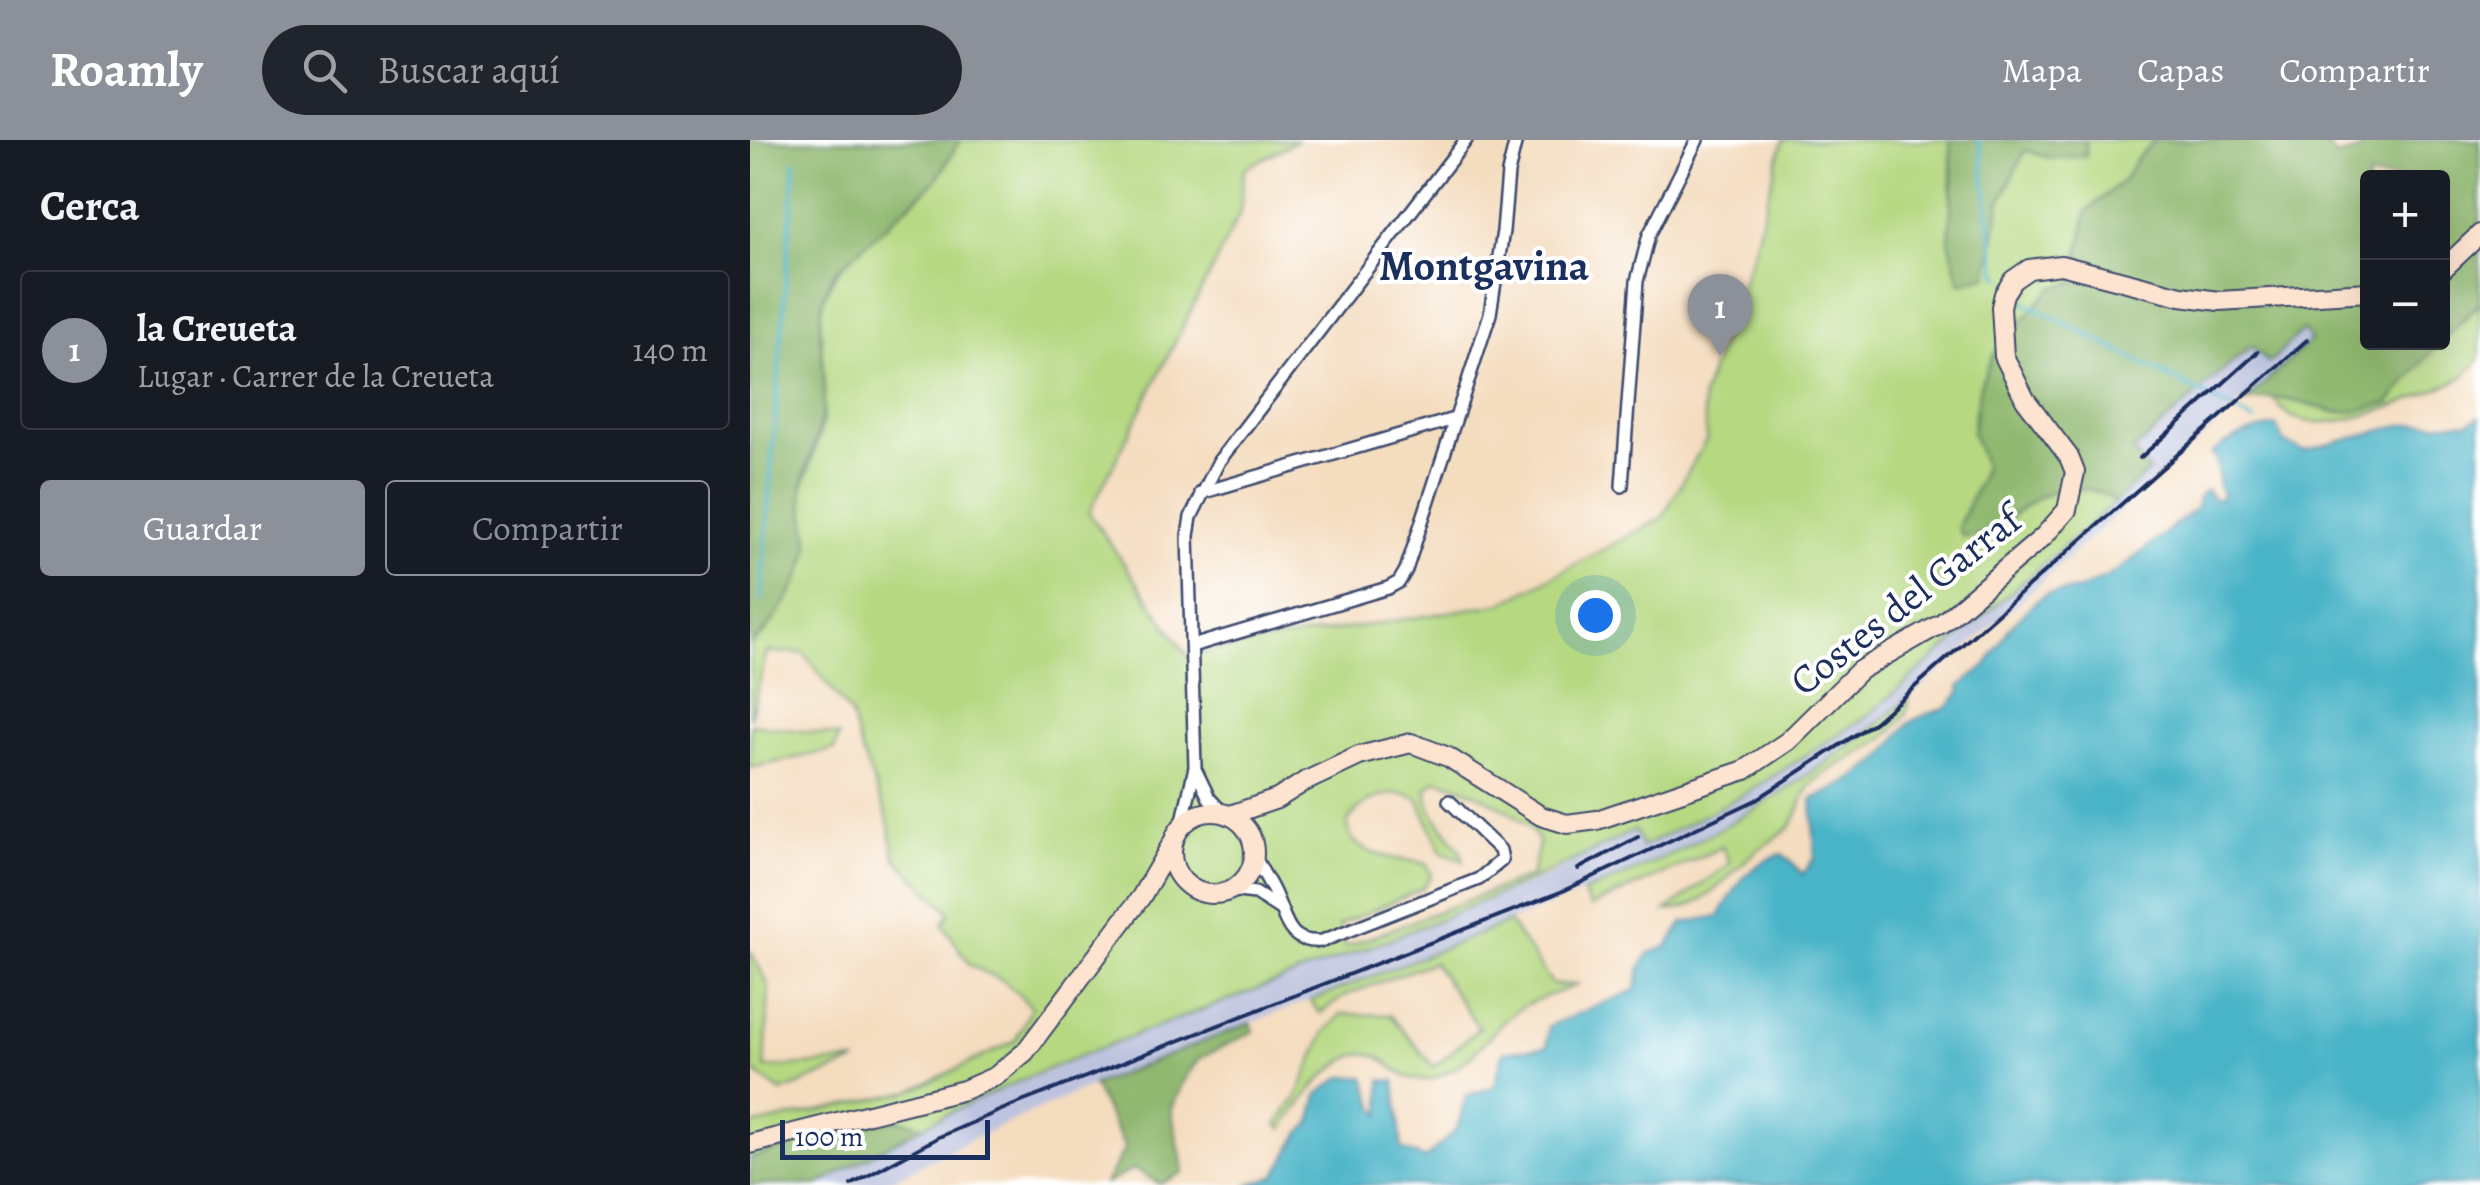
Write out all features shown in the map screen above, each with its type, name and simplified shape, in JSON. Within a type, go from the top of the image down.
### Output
[{"type":"main road","points":[[2450,262],[2480,234]]},
{"type":"main road","name":"Costes del Garraf","points":[[1226,814],[1277,799],[1360,756],[1411,743],[1448,757],[1541,816],[1567,824],[1597,820],[1762,762],[1860,670],[1942,623],[2043,537],[2067,510],[2075,472],[2069,457],[2024,399],[2004,356],[2001,307],[2014,280],[2030,269],[2061,265],[2181,296],[2219,301],[2360,292]]},
{"type":"main road","points":[[1141,897],[1171,888],[1213,894],[1229,890],[1247,876],[1254,849],[1277,799]]},
{"type":"main road","points":[[750,1144],[964,1090],[996,1076],[1031,1044],[1141,897],[1178,833],[1201,814],[1226,814],[1245,826],[1254,849]]},
{"type":"main road","points":[[1178,833],[1172,858],[1182,879],[1196,890]]},
{"type":"street","points":[[1192,646],[1398,582],[1412,552],[1490,314],[1504,230],[1508,172],[1516,140]]},
{"type":"street","points":[[1622,486],[1642,253],[1696,140]]},
{"type":"street","points":[[1178,833],[1195,767],[1190,516],[1219,461],[1466,141]]},
{"type":"street","points":[[1201,493],[1454,419]]},
{"type":"street","points":[[1195,767],[1209,798],[1226,814]]},
{"type":"street","points":[[1254,849],[1285,925],[1295,936],[1312,942],[1322,940],[1479,879],[1502,860],[1500,850],[1449,801]]},
{"type":"street","points":[[1229,890],[1255,893],[1280,910]]},
{"type":"shaded area","points":[[2303,330],[2312,340],[1976,640],[1861,739],[1765,806],[1655,864],[1093,1085],[976,1137],[882,1185],[818,1185],[959,1107],[1128,1038],[1444,919],[1546,876],[1636,829],[1643,847],[1747,793],[1870,713],[2149,472],[2132,452],[2252,345]]},
{"type":"green space","points":[[750,140],[960,140],[937,179],[834,273],[826,288],[820,319],[823,411],[802,488],[808,553],[788,598],[750,645]]},
{"type":"green space","points":[[960,140],[1298,140],[1244,169],[1240,213],[1089,513],[1187,655],[1503,603],[1662,518],[1707,438],[1702,398],[1754,248],[1783,140],[1950,140],[1952,230],[1961,283],[1988,275],[2000,203],[2025,149],[2049,158],[2085,156],[2086,140],[2155,140],[2124,180],[2087,211],[2074,282],[1975,410],[1972,433],[1984,463],[1958,527],[1994,529],[2037,498],[2057,491],[2086,489],[2107,494],[2115,502],[1870,714],[1747,793],[1642,847],[1635,830],[1476,904],[1061,1064],[923,1126],[898,1120],[801,1140],[750,1159],[750,1126],[911,1091],[1015,1041],[1032,1007],[1004,981],[970,965],[943,924],[950,912],[895,858],[887,816],[851,715],[804,653],[767,652],[750,719],[750,645],[764,634],[780,610],[809,546],[802,491],[822,427],[820,311],[827,290],[852,255],[936,180]],"holes":[[[1436,780],[1511,813],[1534,834],[1539,845],[1531,876],[1345,947],[1339,925],[1422,889],[1432,875],[1427,864],[1367,850],[1350,835],[1347,824],[1360,808],[1378,797],[1408,795],[1418,799],[1442,852],[1464,861],[1428,799],[1427,788]]]},
{"type":"green space","points":[[1950,140],[2086,140],[2086,156],[2049,158],[2025,150],[2000,203],[1988,275],[1960,283],[1949,241],[1953,182]]},
{"type":"green space","points":[[2155,140],[2321,140],[2337,157],[2359,151],[2367,140],[2480,140],[2480,303],[2450,332],[2450,170],[2360,170],[2360,350],[2433,350],[2389,403],[2345,412],[2278,399],[2243,403],[2311,340],[2303,330],[2269,363],[2251,346],[2133,451],[2149,471],[2115,502],[2103,493],[2088,490],[2054,492],[1985,533],[1963,537],[1958,527],[1984,463],[1972,433],[1980,385],[1994,353],[2052,288],[2074,282],[2087,211],[2124,180]]},
{"type":"green space","points":[[2480,303],[2480,359],[2462,378],[2415,398],[2370,414],[2325,422],[2289,415],[2273,398],[2316,404],[2331,411],[2388,403],[2433,350],[2450,350],[2450,333]]},
{"type":"green space","points":[[1909,698],[1906,712],[1886,736],[1815,781],[1790,827],[1757,850],[1703,899],[1666,911],[1730,863],[1722,847],[1590,907],[1583,893],[1672,854],[1755,809],[1833,758]]},
{"type":"green space","points":[[750,724],[839,736],[834,750],[750,768]]},
{"type":"green space","points":[[1509,922],[1553,985],[1579,984],[1522,1007],[1458,1066],[1431,1079],[1412,1079],[1374,1055],[1349,1058],[1317,1083],[1282,1129],[1277,1125],[1298,1095],[1325,1032],[1342,1014],[1390,1015],[1434,1067],[1479,1028],[1433,962],[1346,995],[1320,1013],[1310,1001]]},
{"type":"green space","points":[[750,950],[769,986],[765,1068],[857,1061],[781,1092],[753,1071]]},
{"type":"green space","points":[[1251,1023],[1254,1031],[1199,1059],[1171,1109],[1184,1172],[1160,1184],[1134,1169],[1105,1184],[1125,1148],[1093,1085]]},
{"type":"green space","points":[[898,1120],[923,1126],[818,1185],[750,1185],[750,1159],[848,1126]]},
{"type":"water","points":[[2480,416],[2480,1185],[1247,1185],[1275,1176],[1300,1133],[1311,1124],[1318,1094],[1342,1077],[1365,1077],[1381,1115],[1381,1080],[1395,1081],[1402,1149],[1425,1159],[1457,1129],[1466,1096],[1495,1086],[1503,1052],[1547,1047],[1548,1026],[1636,990],[1648,954],[1668,946],[1683,923],[1719,916],[1744,878],[1759,864],[1782,854],[1803,874],[1815,858],[1812,799],[1879,760],[1911,722],[1950,704],[1961,691],[1960,686],[1985,667],[2010,627],[2036,601],[2047,594],[2079,590],[2118,571],[2195,509],[2206,490],[2213,499],[2220,499],[2216,457],[2211,454],[2226,443],[2276,426],[2285,443],[2304,451],[2401,425],[2469,422]]},
{"type":"waterway","points":[[1979,140],[1997,272],[2001,277]]},
{"type":"waterway","points":[[761,600],[795,162]]},
{"type":"waterway","points":[[2016,298],[2255,421]]},
{"type":"railway","points":[[851,1185],[939,1137],[1006,1108],[1563,891],[1756,800],[1875,722],[2307,340]]},
{"type":"railway","points":[[2140,458],[2258,352]]},
{"type":"railway","points":[[1578,869],[1638,837]]},
{"type":"place","name":"la Creueta","points":[[1720,356]]},
{"type":"district","name":"Montgavina","points":[[1484,265]]}]
